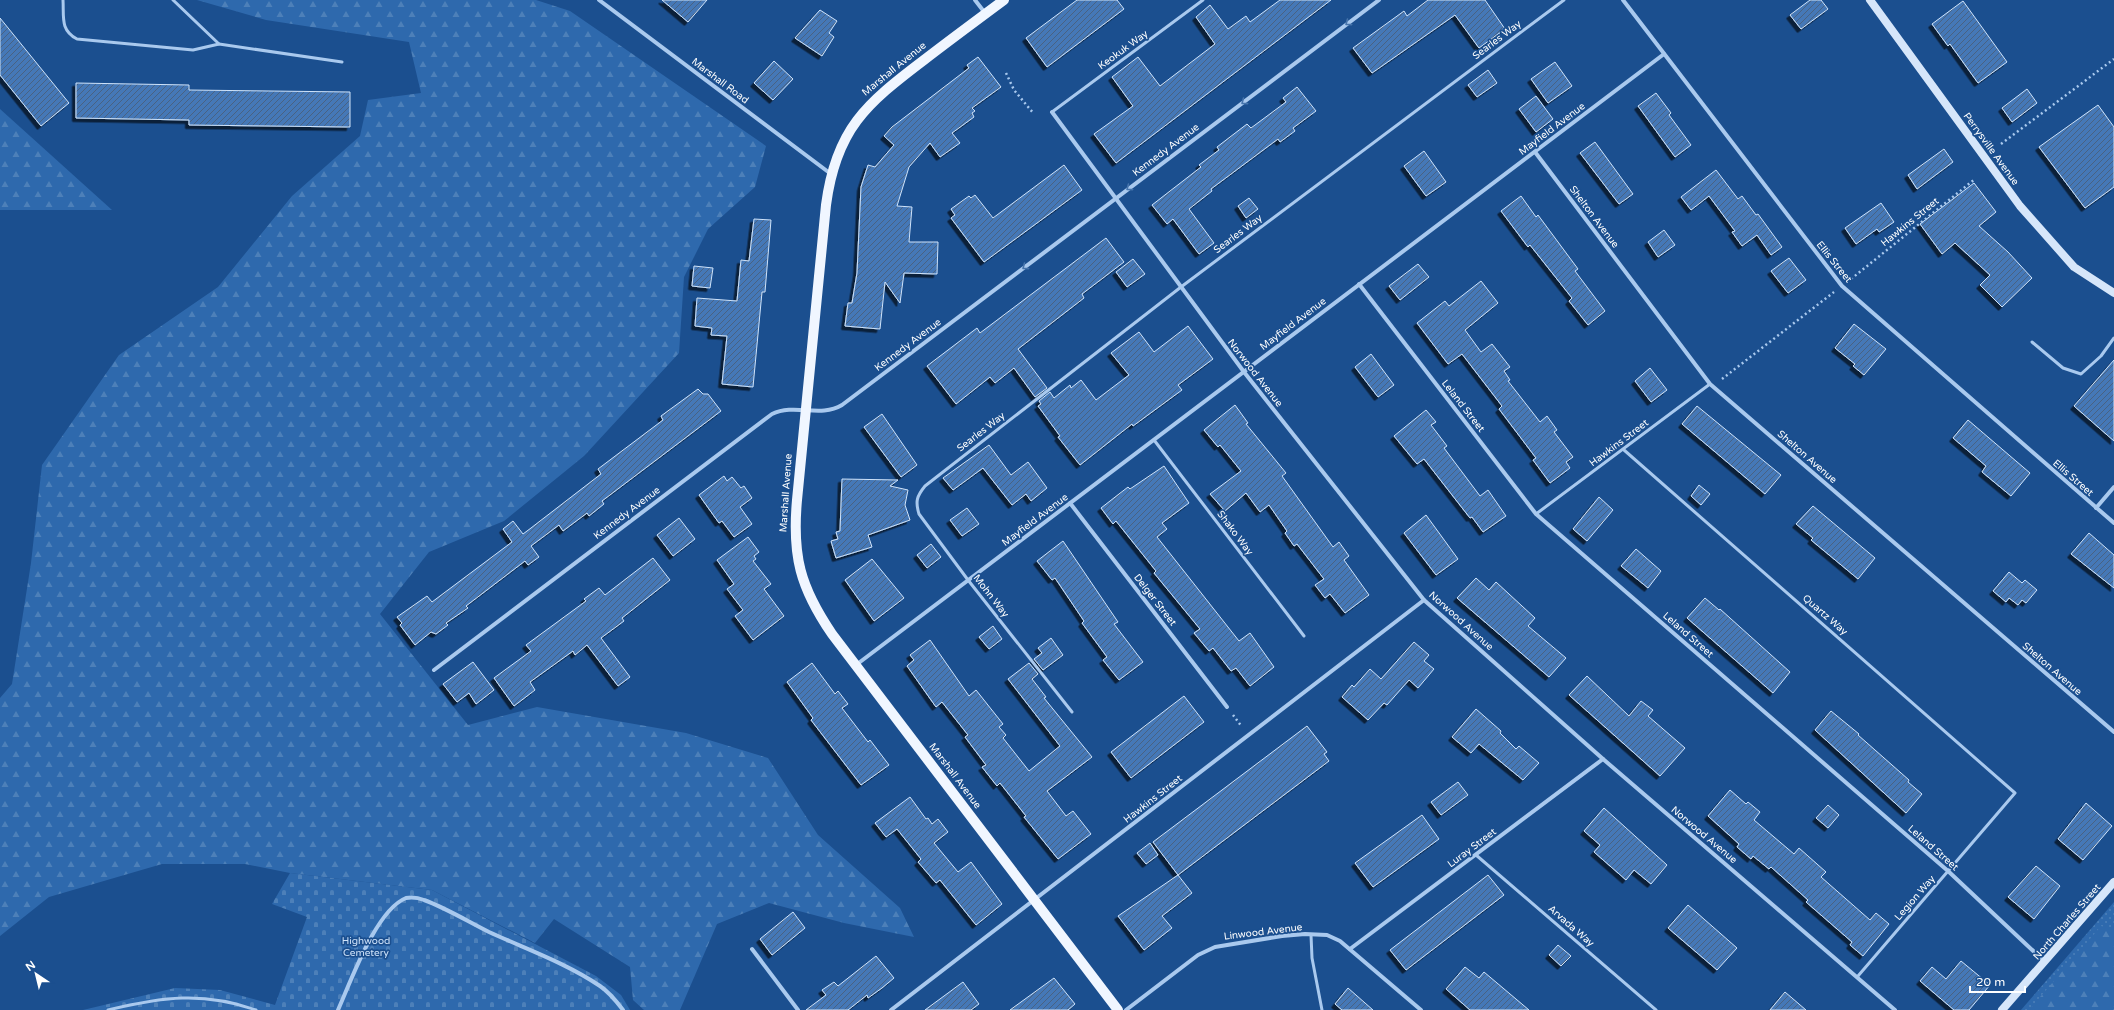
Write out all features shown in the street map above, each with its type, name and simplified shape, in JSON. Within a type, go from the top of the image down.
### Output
[{"type":"main road","name":"Marshall Avenue","points":[[1004,0],[895,82],[870,103],[849,130],[841,145],[830,174],[826,205],[805,410],[795,521],[795,542],[803,581],[820,617],[1118,1010]]},
{"type":"main road","name":"Perrysville Avenue","points":[[1870,0],[2020,206],[2074,267],[2114,293]]},
{"type":"main road","name":"North Charles Street","points":[[2002,1010],[2114,882]]},
{"type":"street","name":"Marshall Road","points":[[599,0],[830,174]]},
{"type":"street","points":[[975,0],[986,14]]},
{"type":"street","name":"Kennedy Avenue","points":[[434,670],[772,414],[788,409],[830,411],[842,405],[1379,0]]},
{"type":"street","name":"Ellis Street","points":[[1623,0],[1842,286],[2114,524]]},
{"type":"street","name":"Mayfield Avenue","points":[[856,666],[1664,54]]},
{"type":"street","name":"Norwood Avenue","points":[[1052,112],[1244,372],[1424,600],[1603,759],[1858,976],[1895,1010]]},
{"type":"street","name":"Shelton Avenue","points":[[1535,152],[1710,384],[2114,732]]},
{"type":"street","name":"Leland Street","points":[[1359,284],[1536,514],[1948,871],[2045,962]]},
{"type":"street","points":[[2096,508],[2114,487]]},
{"type":"street","name":"Delger Street","points":[[1070,503],[1227,707]]},
{"type":"street","name":"Hawkins Street","points":[[891,1010],[1424,600]]},
{"type":"street","name":"Luray Street","points":[[1350,949],[1603,759]]},
{"type":"street","points":[[338,1010],[362,955],[379,924],[396,904],[408,898],[428,902],[565,966],[601,987],[624,1010]]},
{"type":"street","name":"Linwood Avenue","points":[[1126,1010],[1206,950],[1282,936],[1311,935],[1333,937],[1350,949],[1421,1010]]},
{"type":"street","points":[[752,949],[798,1010]]},
{"type":"lane","points":[[63,0],[64,27],[69,34],[77,39],[192,50],[219,44],[342,62]]},
{"type":"lane","points":[[172,0],[219,44]]},
{"type":"lane","name":"Keokuk Way","points":[[1052,112],[1203,0]]},
{"type":"lane","name":"Searles Way","points":[[925,486],[1181,287],[1564,0]]},
{"type":"lane","points":[[2032,342],[2063,368],[2081,374],[2101,356],[2114,338]]},
{"type":"lane","name":"Hawkins Street","points":[[1536,514],[1624,450],[1710,384]]},
{"type":"lane","name":"Shako Way","points":[[1154,440],[1304,636]]},
{"type":"lane","name":"Quartz Way","points":[[1624,450],[2015,793]]},
{"type":"lane","name":"Mohn Way","points":[[925,486],[918,495],[916,504],[919,514],[968,580],[1072,712]]},
{"type":"lane","name":"Legion Way","points":[[1858,976],[2015,793]]},
{"type":"lane","name":"Arvada Way","points":[[1476,855],[1656,1010]]},
{"type":"lane","points":[[1311,935],[1312,958],[1322,1010]]},
{"type":"lane","points":[[108,1010],[167,998],[200,997],[232,1002],[256,1010]]},
{"type":"path","points":[[2001,144],[2114,59]]},
{"type":"path","points":[[1006,73],[1014,90],[1034,114]]},
{"type":"path","name":"Hawkins Street","points":[[1854,277],[1975,179]]},
{"type":"path","points":[[1723,379],[1827,296]]},
{"type":"path","points":[[1227,707],[1248,735]]},
{"type":"green space","points":[[197,0],[536,0],[570,11],[766,146],[755,187],[708,229],[684,277],[679,353],[584,456],[504,521],[429,552],[380,614],[468,725],[537,707],[686,733],[768,758],[818,835],[900,908],[914,937],[844,923],[769,903],[717,924],[680,1010],[644,1010],[633,1000],[630,967],[554,919],[535,943],[432,890],[290,873],[245,864],[162,864],[49,897],[0,936],[0,698],[12,684],[31,563],[42,465],[119,355],[218,287],[292,196],[360,136],[368,100],[421,93],[409,42],[266,20]]},
{"type":"green space","points":[[0,109],[112,210],[0,210]]},
{"type":"green space","name":"Highwood Cemetery","points":[[290,873],[432,890],[596,976],[621,995],[630,1010],[83,1010],[175,988],[220,990],[275,1005],[307,917],[272,904]]},
{"type":"green space","points":[[2114,902],[2114,1010],[2021,1010]]},
{"type":"green space","points":[[2101,926],[2114,929],[2114,1008],[2110,1010],[2029,1010]]},
{"type":"building","points":[[662,0],[707,0],[688,22]]},
{"type":"building","points":[[1077,0],[1117,0],[1124,9],[1047,67],[1026,38]]},
{"type":"building","points":[[1280,0],[1331,0],[1116,163],[1094,134],[1133,106],[1112,77],[1138,57],[1160,86],[1215,44],[1196,17],[1210,5],[1228,29],[1246,16],[1250,22]]},
{"type":"building","points":[[1428,0],[1485,0],[1505,29],[1479,48],[1455,15],[1372,73],[1353,48],[1404,11],[1407,16]]},
{"type":"building","points":[[1810,0],[1821,0],[1828,9],[1801,29],[1790,15]]},
{"type":"building","points":[[1963,1],[2007,62],[1978,83],[1950,44],[1948,46],[1932,24]]},
{"type":"building","points":[[820,10],[837,21],[829,33],[834,37],[822,56],[795,38]]},
{"type":"building","points":[[0,18],[69,103],[41,126],[0,75]]},
{"type":"building","points":[[978,57],[1001,87],[972,108],[975,111],[972,113],[974,117],[952,133],[960,143],[940,157],[930,143],[909,167],[897,206],[912,207],[909,242],[938,242],[937,274],[904,273],[900,303],[885,282],[880,329],[845,326],[848,303],[852,303],[857,273],[861,187],[868,165],[875,167],[894,145],[884,136],[892,127],[969,68],[967,65]]},
{"type":"building","points":[[774,61],[793,79],[773,100],[754,83]]},
{"type":"building","points":[[1555,62],[1572,86],[1548,103],[1531,79]]},
{"type":"building","points":[[1488,70],[1497,83],[1477,97],[1468,85]]},
{"type":"building","points":[[76,83],[189,85],[189,90],[350,92],[350,127],[189,125],[189,120],[76,118]]},
{"type":"building","points":[[1297,87],[1316,111],[1293,128],[1295,131],[1280,142],[1278,139],[1211,189],[1212,191],[1189,209],[1214,243],[1199,254],[1173,219],[1167,224],[1152,205],[1201,167],[1199,165],[1219,150],[1217,147],[1247,124],[1251,128],[1286,102],[1283,98]]},
{"type":"building","points":[[2027,89],[2037,103],[2012,122],[2002,108]]},
{"type":"building","points":[[1656,93],[1671,113],[1669,115],[1691,145],[1675,157],[1638,106]]},
{"type":"building","points":[[1536,96],[1553,119],[1536,132],[1519,109]]},
{"type":"building","points":[[2098,105],[2114,127],[2114,187],[2085,208],[2039,147]]},
{"type":"building","points":[[1595,142],[1633,194],[1619,204],[1580,153]]},
{"type":"building","points":[[1944,149],[1953,162],[1917,189],[1908,175]]},
{"type":"building","points":[[1424,151],[1446,182],[1426,196],[1404,166]]},
{"type":"building","points":[[1064,165],[1082,190],[984,262],[951,218],[955,215],[951,209],[969,196],[971,198],[975,195],[993,218]]},
{"type":"building","points":[[1716,170],[1738,199],[1742,196],[1756,215],[1758,214],[1782,247],[1771,255],[1757,235],[1742,246],[1732,232],[1735,231],[1709,196],[1691,210],[1681,197]]},
{"type":"building","points":[[1974,183],[1996,212],[1979,226],[2008,252],[2032,278],[2002,307],[1980,285],[1990,275],[1955,243],[1942,254],[1920,224]]},
{"type":"building","points":[[1521,196],[1536,217],[1538,215],[1578,269],[1575,271],[1605,311],[1588,325],[1569,301],[1572,298],[1530,245],[1528,247],[1501,211]]},
{"type":"building","points":[[1249,198],[1258,209],[1246,218],[1238,206]]},
{"type":"building","points":[[1881,203],[1894,222],[1879,232],[1877,229],[1856,244],[1845,228]]},
{"type":"building","points":[[754,219],[771,220],[765,292],[762,292],[753,387],[722,384],[727,336],[711,335],[712,328],[695,326],[697,298],[737,301],[741,260],[749,261]]},
{"type":"building","points":[[1664,230],[1675,245],[1658,257],[1648,242]]},
{"type":"building","points":[[1106,238],[1124,262],[1082,294],[1084,298],[1018,349],[1047,388],[1035,397],[1014,368],[995,383],[990,377],[956,404],[927,366],[977,328],[980,333]]},
{"type":"building","points":[[1789,258],[1806,280],[1788,293],[1771,271]]},
{"type":"building","points":[[1133,259],[1145,274],[1127,287],[1116,272]]},
{"type":"building","points":[[1418,264],[1429,277],[1400,300],[1389,286]]},
{"type":"building","points":[[694,266],[713,268],[710,288],[692,286]]},
{"type":"building","points":[[1481,281],[1498,303],[1465,330],[1481,352],[1492,344],[1510,367],[1504,371],[1510,380],[1508,381],[1540,422],[1547,416],[1557,430],[1554,432],[1573,457],[1566,462],[1570,468],[1550,483],[1533,460],[1536,458],[1499,409],[1502,406],[1462,354],[1448,364],[1417,323],[1445,301],[1449,306]]},
{"type":"building","points":[[1854,324],[1886,349],[1864,375],[1853,366],[1855,364],[1835,348]]},
{"type":"building","points":[[1188,326],[1213,359],[1178,385],[1182,390],[1133,426],[1132,424],[1080,465],[1058,437],[1060,436],[1038,406],[1041,404],[1039,401],[1050,392],[1054,398],[1070,385],[1071,388],[1081,380],[1096,400],[1129,375],[1111,353],[1139,332],[1154,352]]},
{"type":"building","points":[[1371,354],[1394,385],[1378,397],[1355,367]]},
{"type":"building","points":[[2114,360],[2114,441],[2074,406]]},
{"type":"building","points":[[1650,368],[1667,390],[1651,402],[1635,381]]},
{"type":"building","points":[[698,389],[703,394],[708,394],[721,411],[602,501],[604,504],[589,516],[587,513],[563,531],[559,525],[531,546],[539,557],[528,565],[525,561],[466,606],[468,608],[446,623],[448,625],[436,634],[431,632],[415,645],[400,625],[402,623],[397,617],[427,596],[432,602],[512,542],[503,529],[513,521],[523,534],[531,528],[601,474],[598,469],[663,420],[661,416]]},
{"type":"building","points":[[1235,405],[1248,423],[1246,424],[1286,473],[1282,476],[1333,547],[1339,542],[1349,556],[1344,560],[1369,595],[1345,613],[1330,594],[1325,598],[1315,585],[1324,579],[1297,544],[1294,546],[1285,533],[1287,531],[1269,505],[1260,512],[1246,493],[1225,511],[1210,494],[1241,471],[1220,445],[1218,447],[1204,430]]},
{"type":"building","points":[[1697,406],[1781,475],[1765,494],[1682,424]]},
{"type":"building","points":[[1426,410],[1436,422],[1431,425],[1447,446],[1444,448],[1480,496],[1488,490],[1506,516],[1483,532],[1472,517],[1470,518],[1424,459],[1417,464],[1394,436]]},
{"type":"building","points":[[882,414],[917,465],[901,477],[864,427]]},
{"type":"building","points":[[1968,420],[2030,473],[2011,496],[1982,472],[1986,466],[1953,438]]},
{"type":"building","points":[[989,445],[1011,475],[1028,462],[1047,488],[1031,501],[1026,494],[1012,505],[983,468],[953,490],[943,478]]},
{"type":"building","points":[[1164,466],[1189,503],[1162,523],[1167,529],[1157,537],[1239,641],[1250,633],[1274,667],[1250,686],[1236,668],[1231,671],[1213,648],[1209,651],[1194,633],[1200,629],[1154,573],[1156,571],[1116,521],[1113,524],[1101,508],[1128,487],[1130,489]]},
{"type":"building","points":[[724,476],[727,481],[732,477],[741,488],[744,486],[752,498],[740,507],[752,524],[734,537],[722,521],[719,523],[699,495]]},
{"type":"building","points":[[842,479],[898,480],[890,486],[908,490],[905,505],[910,520],[868,535],[872,547],[836,558],[831,541],[838,539],[836,532],[840,531]]},
{"type":"building","points":[[1699,485],[1710,494],[1701,505],[1691,496]]},
{"type":"building","points":[[1599,497],[1613,510],[1587,541],[1573,529]]},
{"type":"building","points":[[1813,506],[1875,558],[1858,579],[1811,540],[1813,538],[1796,524]]},
{"type":"building","points":[[967,508],[979,524],[962,536],[950,520]]},
{"type":"building","points":[[1426,515],[1458,559],[1436,575],[1404,533]]},
{"type":"building","points":[[679,518],[695,539],[673,556],[657,535]]},
{"type":"building","points":[[2089,533],[2114,555],[2114,588],[2071,554]]},
{"type":"building","points":[[748,537],[759,552],[754,556],[756,559],[753,561],[771,584],[764,589],[784,616],[753,640],[735,616],[743,610],[727,589],[734,584],[717,560]]},
{"type":"building","points":[[1063,541],[1118,622],[1114,624],[1143,662],[1119,680],[1103,660],[1107,657],[1082,623],[1084,621],[1055,578],[1052,580],[1037,561]]},
{"type":"building","points":[[931,544],[941,557],[927,568],[917,555]]},
{"type":"building","points":[[1636,549],[1661,571],[1648,588],[1621,566]]},
{"type":"building","points":[[653,558],[670,580],[622,618],[624,621],[601,638],[630,677],[618,686],[587,645],[575,655],[573,651],[530,682],[535,690],[514,706],[494,678],[531,651],[526,645],[586,601],[584,599],[599,588],[605,595]]},
{"type":"building","points":[[872,559],[904,598],[874,621],[845,580]]},
{"type":"building","points":[[2009,572],[2022,583],[2025,580],[2037,590],[2026,603],[2022,600],[2018,605],[2009,598],[2006,602],[1993,591]]},
{"type":"building","points":[[1476,578],[1489,590],[1496,582],[1535,618],[1528,626],[1566,658],[1549,677],[1457,598]]},
{"type":"building","points":[[1705,598],[1719,610],[1720,609],[1790,672],[1773,693],[1687,618]]},
{"type":"building","points":[[993,626],[1002,639],[989,649],[979,637]]},
{"type":"building","points":[[1051,638],[1063,655],[1043,670],[1034,659],[1042,653],[1038,648]]},
{"type":"building","points":[[930,640],[969,696],[976,690],[1003,724],[999,727],[1006,735],[1003,738],[1029,771],[1060,746],[1008,679],[1029,663],[1038,674],[1032,679],[1046,697],[1044,698],[1092,757],[1047,791],[1066,816],[1073,811],[1091,834],[1058,859],[1024,817],[1026,816],[1000,783],[997,786],[982,767],[986,765],[965,737],[968,735],[942,702],[936,707],[907,666],[914,660],[910,655]]},
{"type":"building","points":[[1414,642],[1429,655],[1424,661],[1434,669],[1418,688],[1409,680],[1387,705],[1384,703],[1368,720],[1342,697],[1352,685],[1354,687],[1370,669],[1381,679]]},
{"type":"building","points":[[473,662],[494,690],[476,704],[469,693],[457,702],[443,684]]},
{"type":"building","points":[[812,663],[835,694],[838,691],[848,704],[842,708],[868,742],[870,740],[889,765],[861,785],[811,720],[813,718],[787,682]]},
{"type":"building","points":[[1587,676],[1629,716],[1641,701],[1653,710],[1648,716],[1685,748],[1660,776],[1569,695]]},
{"type":"building","points":[[1184,696],[1204,722],[1131,778],[1111,752]]},
{"type":"building","points":[[1476,709],[1501,731],[1500,733],[1516,749],[1519,746],[1539,763],[1523,780],[1479,744],[1471,753],[1452,737]]},
{"type":"building","points":[[1831,711],[1859,734],[1858,735],[1909,780],[1908,782],[1922,794],[1906,813],[1815,730]]},
{"type":"building","points":[[1307,726],[1327,752],[1324,754],[1329,761],[1178,875],[1153,842]]},
{"type":"building","points":[[1458,782],[1468,795],[1441,815],[1431,802]]},
{"type":"building","points":[[1730,790],[1746,804],[1748,802],[1760,812],[1754,820],[1794,854],[1799,848],[1826,872],[1821,877],[1870,920],[1876,913],[1889,924],[1863,956],[1850,945],[1852,942],[1806,902],[1808,900],[1771,867],[1769,869],[1753,856],[1751,859],[1737,847],[1739,844],[1708,816]]},
{"type":"building","points":[[910,797],[926,819],[928,818],[932,824],[938,819],[948,832],[934,843],[958,872],[971,862],[1002,904],[976,925],[940,880],[936,883],[918,862],[921,859],[897,829],[886,837],[875,823]]},
{"type":"building","points":[[2086,803],[2112,826],[2083,860],[2058,839]]},
{"type":"building","points":[[1828,805],[1839,815],[1828,828],[1816,818]]},
{"type":"building","points":[[1604,808],[1667,865],[1651,884],[1634,870],[1626,880],[1594,852],[1600,845],[1584,831]]},
{"type":"building","points":[[1422,815],[1439,839],[1373,887],[1355,863]]},
{"type":"building","points":[[1150,843],[1158,855],[1146,864],[1137,853]]},
{"type":"building","points":[[2036,866],[2060,886],[2034,919],[2008,897]]},
{"type":"building","points":[[1178,875],[1192,893],[1162,916],[1172,928],[1144,950],[1118,916]]},
{"type":"building","points":[[1488,875],[1504,895],[1406,970],[1390,950]]},
{"type":"building","points":[[1688,905],[1737,948],[1717,970],[1668,928]]},
{"type":"building","points":[[793,912],[805,928],[772,955],[760,939]]},
{"type":"building","points":[[1558,945],[1571,956],[1561,966],[1549,955]]},
{"type":"building","points":[[876,956],[894,978],[882,988],[868,998],[867,995],[848,1010],[806,1010],[826,995],[822,990],[834,982],[838,986]]},
{"type":"building","points":[[1961,961],[1990,985],[1969,1010],[1954,1010],[1920,981],[1932,967],[1946,979]]},
{"type":"building","points":[[1465,967],[1479,978],[1484,972],[1529,1010],[1470,1010],[1446,989]]},
{"type":"building","points":[[1054,978],[1075,1004],[1068,1010],[1010,1010]]},
{"type":"building","points":[[963,982],[979,1004],[971,1010],[925,1010]]},
{"type":"building","points":[[1348,988],[1373,1010],[1342,1010],[1335,1004]]},
{"type":"building","points":[[1785,992],[1806,1010],[1770,1010]]}]
